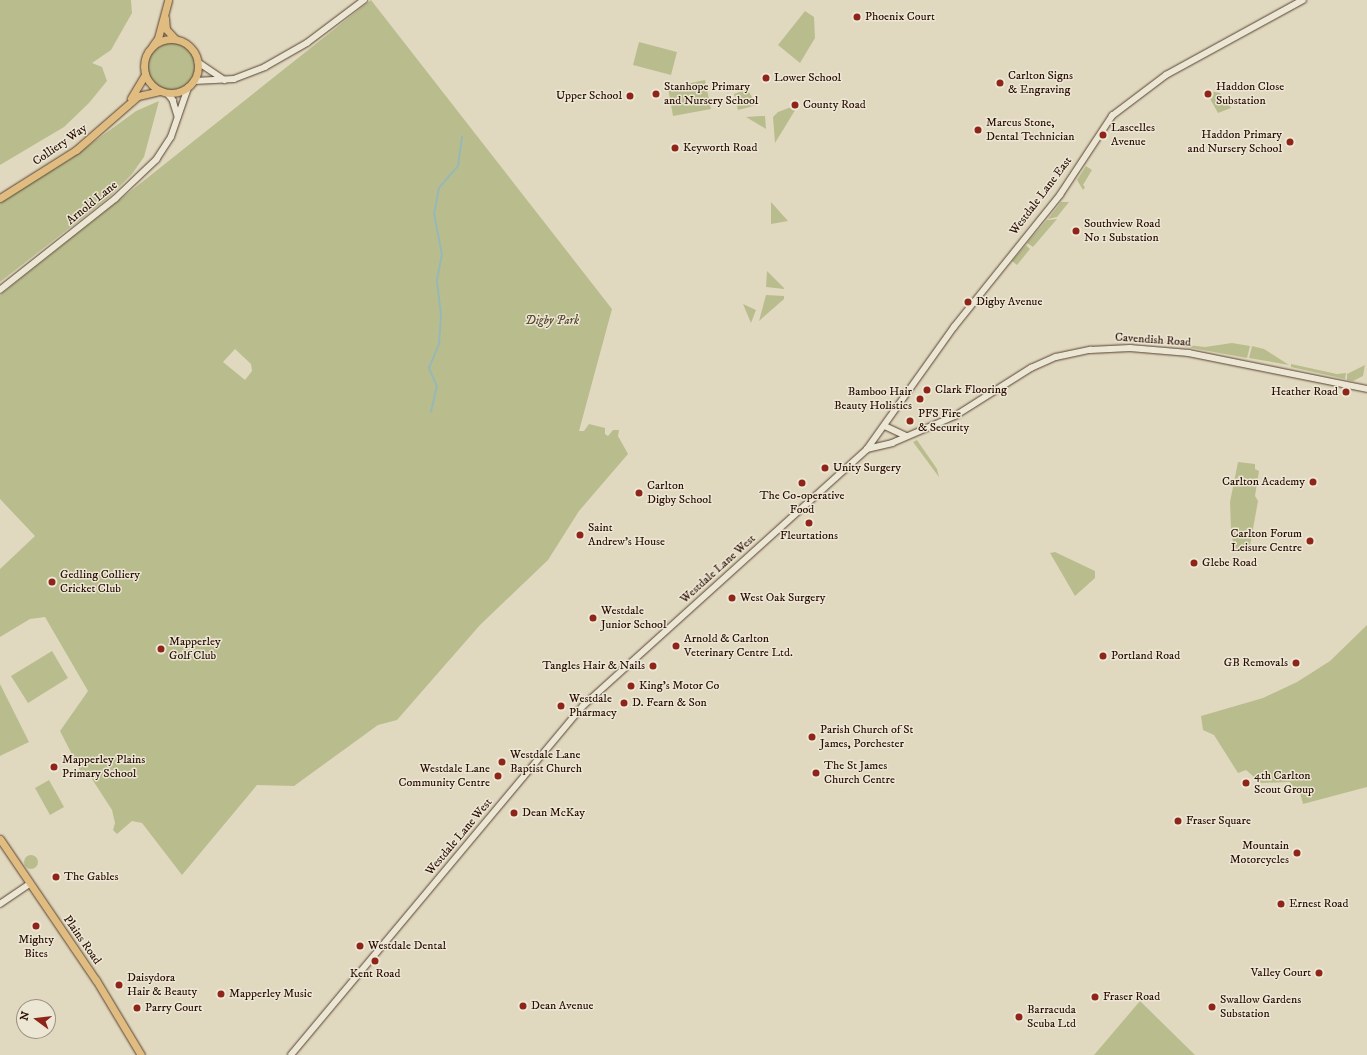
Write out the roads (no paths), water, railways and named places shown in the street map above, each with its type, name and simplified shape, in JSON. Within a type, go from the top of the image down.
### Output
[{"type":"main road","points":[[165,9],[166,30],[176,39],[189,46],[198,62],[194,81],[188,88],[179,92],[168,94],[160,91],[149,82],[145,75],[145,59],[158,38],[165,9],[168,0]]},
{"type":"main road","points":[[152,48],[164,40],[176,39]]},
{"type":"main road","name":"Colliery Way","points":[[127,104],[145,75]]},
{"type":"main road","name":"Colliery Way","points":[[0,198],[76,150],[127,104],[149,92],[160,91]]},
{"type":"main road","name":"Plains Road","points":[[0,839],[114,1007],[141,1055]]},
{"type":"street","points":[[194,81],[225,80],[243,76],[285,58],[364,0]]},
{"type":"street","name":"Westdale Lane East","points":[[867,449],[886,426],[904,395],[954,327],[1068,183],[1112,116],[1166,75],[1303,0]]},
{"type":"street","points":[[198,62],[225,80]]},
{"type":"street","name":"Arnold Lane","points":[[0,290],[137,178],[166,147],[188,88]]},
{"type":"street","points":[[168,94],[174,100],[178,116]]},
{"type":"street","name":"Cavendish Road","points":[[867,449],[907,436],[955,416],[1031,368],[1056,357],[1105,348],[1166,350],[1216,357],[1367,389]]},
{"type":"street","points":[[886,426],[907,436]]},
{"type":"street","name":"Westdale Lane West","points":[[290,1055],[583,706],[867,449]]},
{"type":"street","points":[[0,904],[30,884]]},
{"type":"waterway","points":[[431,412],[437,387],[429,368],[439,344],[441,315],[437,280],[442,255],[434,214],[439,188],[458,166],[462,137]]},
{"type":"place","name":"Phoenix Court","points":[[857,17]]},
{"type":"place","name":"Lower School","points":[[766,78]]},
{"type":"place","name":"Carlton Signs & Engraving","points":[[1000,83]]},
{"type":"place","name":"Stanhope Primary and Nursery School","points":[[656,94]]},
{"type":"place","name":"Haddon Close Substation","points":[[1208,94]]},
{"type":"place","name":"Upper School","points":[[630,96]]},
{"type":"place","name":"County Road","points":[[795,105]]},
{"type":"place","name":"Marcus Stone, Dental Technician","points":[[978,130]]},
{"type":"place","name":"Lascelles Avenue","points":[[1103,135]]},
{"type":"place","name":"Haddon Primary and Nursery School","points":[[1290,142]]},
{"type":"place","name":"Keyworth Road","points":[[675,148]]},
{"type":"place","name":"Southview Road No 1 Substation","points":[[1076,231]]},
{"type":"place","name":"Digby Avenue","points":[[968,302]]},
{"type":"place","name":"Clark Flooring","points":[[927,390]]},
{"type":"place","name":"Heather Road","points":[[1346,392]]},
{"type":"place","name":"Bamboo Hair Beauty Holistics","points":[[920,399]]},
{"type":"place","name":"PFS Fire & Security","points":[[910,421]]},
{"type":"place","name":"Unity Surgery","points":[[825,468]]},
{"type":"place","name":"Carlton Academy","points":[[1313,482]]},
{"type":"place","name":"The Co-operative Food","points":[[802,483]]},
{"type":"place","name":"Carlton Digby School","points":[[639,493]]},
{"type":"place","name":"Fleurtations","points":[[809,523]]},
{"type":"place","name":"Saint Andrew's House","points":[[580,535]]},
{"type":"place","name":"Carlton Forum Leisure Centre","points":[[1310,541]]},
{"type":"place","name":"Glebe Road","points":[[1194,563]]},
{"type":"place","name":"Gedling Colliery Cricket Club","points":[[52,582]]},
{"type":"place","name":"West Oak Surgery","points":[[732,598]]},
{"type":"place","name":"Westdale Junior School","points":[[593,618]]},
{"type":"place","name":"Arnold & Carlton Veterinary Centre Ltd.","points":[[676,646]]},
{"type":"place","name":"Mapperley Golf Club","points":[[161,649]]},
{"type":"place","name":"Portland Road","points":[[1103,656]]},
{"type":"place","name":"GB Removals","points":[[1296,663]]},
{"type":"place","name":"Tangles Hair & Nails","points":[[653,666]]},
{"type":"place","name":"King's Motor Co","points":[[631,686]]},
{"type":"place","name":"D. Fearn & Son","points":[[624,703]]},
{"type":"place","name":"Westdale Pharmacy","points":[[561,706]]},
{"type":"place","name":"Parish Church of St James, Porchester","points":[[812,737]]},
{"type":"place","name":"Westdale Lane Baptist Church","points":[[502,762]]},
{"type":"place","name":"Mapperley Plains Primary School","points":[[54,767]]},
{"type":"place","name":"The St James Church Centre","points":[[816,773]]},
{"type":"place","name":"Westdale Lane Community Centre","points":[[498,776]]},
{"type":"place","name":"4th Carlton Scout Group","points":[[1246,783]]},
{"type":"place","name":"Dean McKay","points":[[514,813]]},
{"type":"place","name":"Fraser Square","points":[[1178,821]]},
{"type":"place","name":"Mountain Motorcycles","points":[[1297,853]]},
{"type":"place","name":"The Gables","points":[[56,877]]},
{"type":"place","name":"Ernest Road","points":[[1281,904]]},
{"type":"place","name":"Mighty Bites","points":[[36,926]]},
{"type":"place","name":"Westdale Dental","points":[[360,946]]},
{"type":"place","name":"Kent Road","points":[[375,961]]},
{"type":"place","name":"Valley Court","points":[[1319,973]]},
{"type":"place","name":"Daisydora Hair & Beauty","points":[[119,985]]},
{"type":"place","name":"Mapperley Music","points":[[221,994]]},
{"type":"place","name":"Fraser Road","points":[[1095,997]]},
{"type":"place","name":"Dean Avenue","points":[[523,1006]]},
{"type":"place","name":"Swallow Gardens Substation","points":[[1212,1007]]},
{"type":"place","name":"Parry Court","points":[[137,1008]]},
{"type":"place","name":"Barracuda Scuba Ltd","points":[[1019,1017]]},
{"type":"park label","name":"Digby Park","points":[[552,321]]}]
